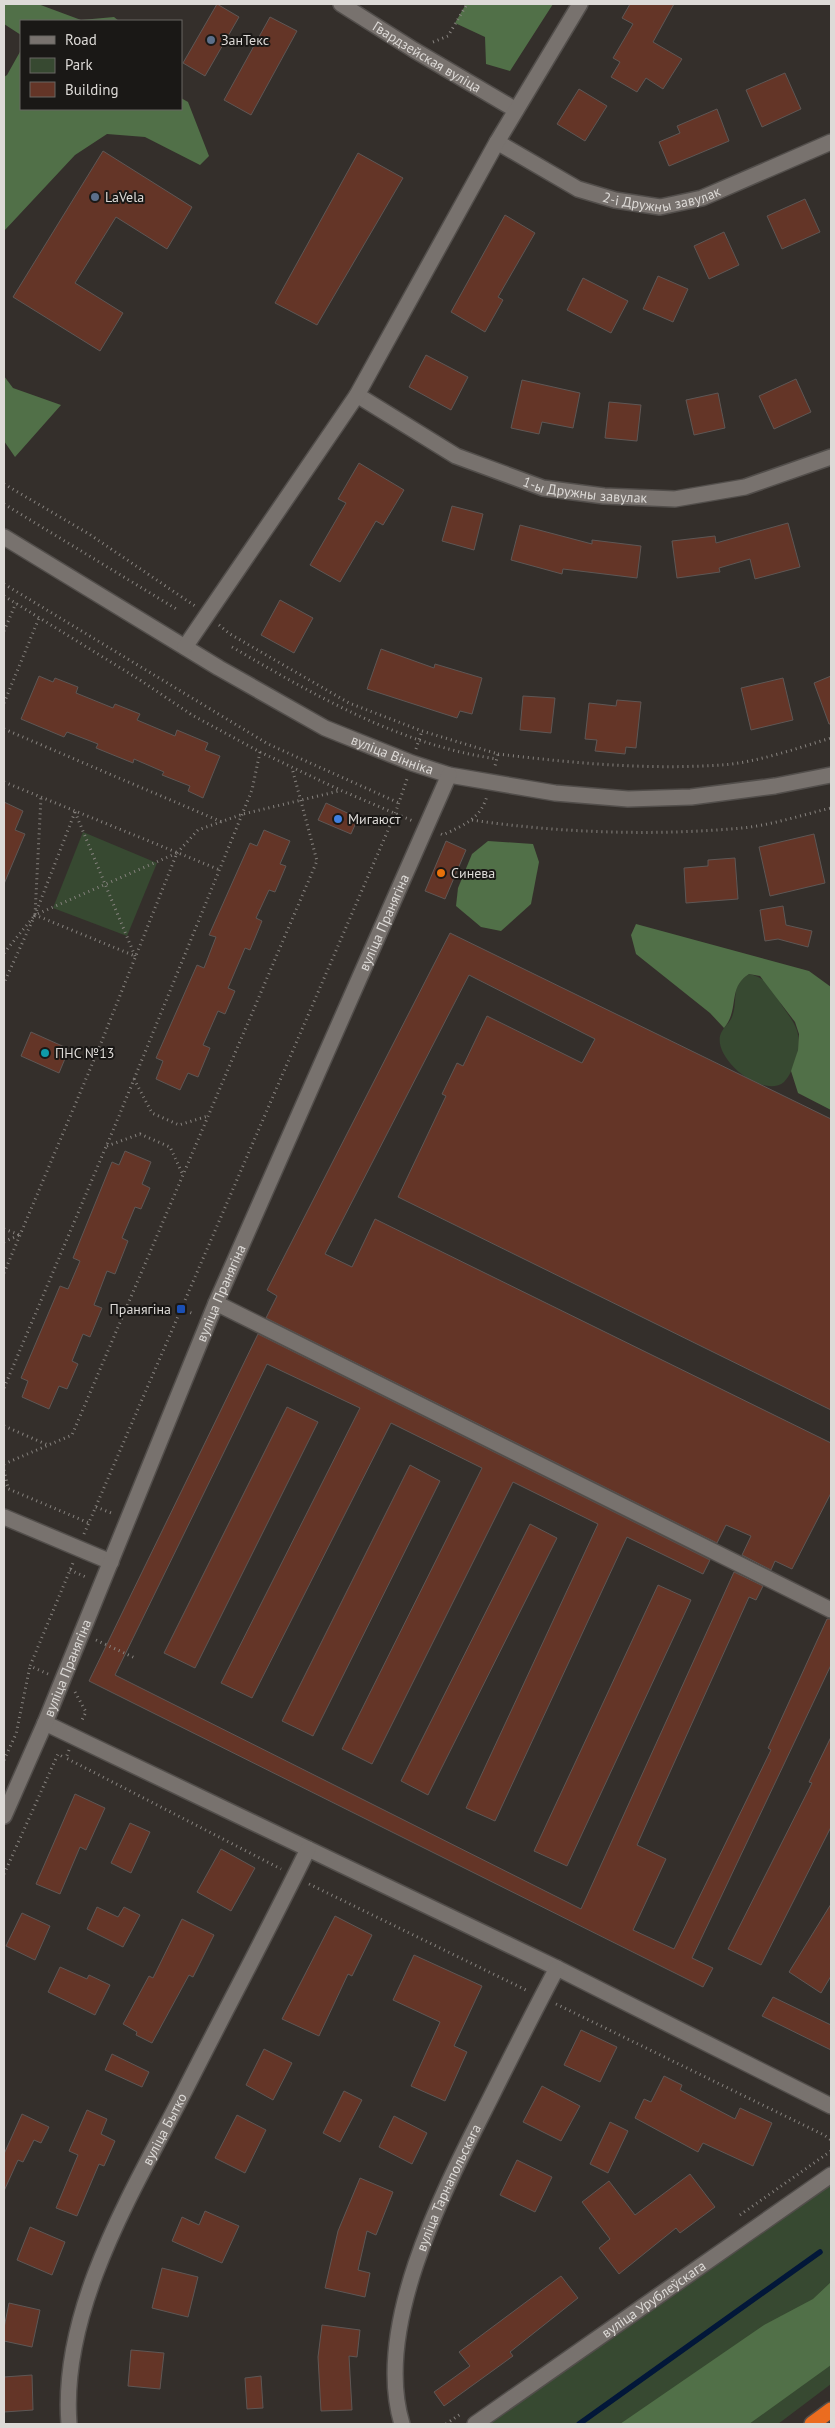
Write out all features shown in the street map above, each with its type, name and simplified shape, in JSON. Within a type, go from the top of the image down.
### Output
[{"type":"highway","points":[[812,2424],[831,2410]]},
{"type":"street","name":"Гвардзейская вуліца","points":[[340,4],[516,110]]},
{"type":"street","points":[[185,647],[357,395],[497,142],[580,4]]},
{"type":"street","name":"2-і Дружны завулак","points":[[497,142],[578,189],[616,200],[660,207],[702,198],[831,142]]},
{"type":"street","name":"1-ы Дружны завулак","points":[[357,395],[456,456],[542,488],[604,496],[675,499],[745,487],[831,457]]},
{"type":"street","name":"вуліца Вінніка","points":[[4,536],[185,647],[325,728],[412,763],[449,775],[554,793],[628,799],[691,797],[775,786],[831,775]]},
{"type":"street","name":"вуліца Пранягіна","points":[[4,1816],[45,1723],[216,1303],[449,775]]},
{"type":"street","points":[[216,1303],[831,1610]]},
{"type":"street","points":[[4,1516],[111,1562]]},
{"type":"street","points":[[45,1723],[557,1968],[831,2106]]},
{"type":"street","name":"вуліца Бытко","points":[[68,2424],[71,2362],[80,2323],[98,2267],[140,2176],[308,1849]]},
{"type":"street","name":"вуліца Тарнапольскага","points":[[402,2424],[395,2382],[397,2345],[405,2304],[420,2254],[459,2161],[557,1968]]},
{"type":"street","name":"вуліца Урублеўскага","points":[[475,2424],[831,2175]]},
{"type":"path","points":[[414,50],[448,36],[467,4]]},
{"type":"path","points":[[4,484],[89,534],[207,614],[230,634],[349,703],[497,757]]},
{"type":"path","points":[[4,504],[178,610]]},
{"type":"path","points":[[4,584],[268,744],[399,803]]},
{"type":"path","points":[[4,596],[140,680],[192,715],[260,752],[340,790],[443,835],[472,820],[483,809],[497,757]]},
{"type":"path","points":[[4,631],[16,603]]},
{"type":"path","points":[[4,703],[39,618]]},
{"type":"path","points":[[232,647],[343,709],[419,741],[463,754],[590,765],[722,765],[790,751],[831,738]]},
{"type":"path","points":[[4,730],[222,822]]},
{"type":"path","points":[[4,1386],[134,1079],[243,814],[252,790],[260,752]]},
{"type":"path","points":[[4,1464],[72,1435],[317,861],[299,800],[292,767]]},
{"type":"path","points":[[4,782],[220,870]]},
{"type":"path","points":[[4,1272],[99,1048],[177,854],[198,830],[243,814],[340,790]]},
{"type":"path","points":[[35,915],[41,797]]},
{"type":"path","points":[[472,820],[527,828],[662,832],[744,828],[831,808]]},
{"type":"path","points":[[75,812],[135,956]]},
{"type":"path","points":[[4,983],[35,915],[75,812]]},
{"type":"path","points":[[4,953],[35,915],[177,854]]},
{"type":"path","points":[[35,915],[135,956]]},
{"type":"path","points":[[134,1079],[152,1114],[179,1125],[208,1116]]},
{"type":"path","points":[[106,1146],[140,1134],[170,1147],[183,1175]]},
{"type":"path","points":[[4,1228],[20,1235]]},
{"type":"path","points":[[4,1242],[20,1235]]},
{"type":"path","points":[[4,1426],[48,1445]]},
{"type":"path","points":[[4,1470],[9,1489]]},
{"type":"path","points":[[4,1486],[89,1523]]},
{"type":"path","points":[[90,1638],[135,1658]]},
{"type":"path","points":[[4,1760],[16,1734],[30,1666]]},
{"type":"path","points":[[66,1758],[86,1712],[71,1684]]},
{"type":"path","points":[[4,1874],[58,1754],[294,1876],[831,2140]]},
{"type":"green space","points":[[4,4],[38,4],[81,20],[20,20],[20,34],[4,24]]},
{"type":"green space","points":[[466,4],[553,4],[510,71],[486,64],[485,37],[455,23]]},
{"type":"green space","points":[[114,17],[118,20],[81,20]]},
{"type":"green space","points":[[20,52],[20,110],[182,110],[182,99],[188,102],[209,156],[200,165],[145,137],[107,134],[75,155],[4,231],[4,77]]},
{"type":"green space","points":[[4,376],[13,388],[61,405],[15,457],[4,441]]},
{"type":"green space","points":[[83,832],[157,863],[127,936],[53,908]]},
{"type":"green space","points":[[488,841],[533,844],[539,862],[531,904],[501,931],[481,927],[456,906],[458,888],[472,854]]},
{"type":"green space","points":[[636,924],[809,971],[831,987],[831,1110],[798,1093],[791,1071],[798,1050],[799,1034],[795,1022],[760,976],[749,974],[742,980],[736,992],[732,1014],[724,1028],[710,1013],[636,954],[631,935]]},
{"type":"green space","points":[[749,974],[766,982],[795,1025],[797,1031],[798,1050],[791,1071],[784,1082],[775,1086],[765,1086],[743,1075],[725,1056],[720,1046],[721,1033],[734,1011],[739,984]]},
{"type":"green space","points":[[831,2185],[831,2384],[778,2424],[487,2424],[825,2187]]},
{"type":"green space","points":[[831,2282],[831,2365],[749,2424],[620,2424],[764,2325],[813,2299]]},
{"type":"building","name":"ЗанТекс","points":[[217,4],[239,17],[205,76],[183,63]]},
{"type":"building","points":[[630,4],[674,4],[653,42],[682,59],[663,89],[646,78],[637,92],[611,77],[620,62],[613,58],[633,24],[622,18]]},
{"type":"building","points":[[270,17],[297,31],[251,115],[224,100]]},
{"type":"building","points":[[785,73],[801,109],[762,127],[746,90]]},
{"type":"building","points":[[579,89],[607,106],[585,141],[557,124]]},
{"type":"building","points":[[717,109],[729,141],[669,166],[659,142],[680,133],[677,126]]},
{"type":"building","points":[[103,151],[192,207],[167,249],[116,217],[75,283],[123,313],[100,351],[13,297]]},
{"type":"building","points":[[358,153],[403,178],[317,325],[275,303]]},
{"type":"building","points":[[805,199],[820,232],[782,249],[767,216]]},
{"type":"building","points":[[505,215],[535,233],[498,297],[503,300],[485,332],[451,312]]},
{"type":"building","points":[[724,232],[739,265],[709,279],[694,246]]},
{"type":"building","points":[[658,276],[688,289],[673,322],[643,309]]},
{"type":"building","points":[[583,278],[628,301],[611,333],[567,310]]},
{"type":"building","points":[[426,355],[468,377],[451,410],[409,387]]},
{"type":"building","points":[[796,379],[811,412],[774,429],[759,396]]},
{"type":"building","points":[[522,380],[580,393],[573,428],[542,422],[539,434],[511,428]]},
{"type":"building","points":[[718,393],[725,428],[694,435],[686,400]]},
{"type":"building","points":[[609,402],[641,405],[637,441],[605,438]]},
{"type":"building","points":[[359,463],[404,490],[383,525],[376,521],[340,582],[310,565],[346,503],[338,499]]},
{"type":"building","points":[[452,506],[483,514],[474,550],[442,541]]},
{"type":"building","points":[[788,523],[800,567],[755,579],[750,559],[719,568],[720,572],[677,578],[672,541],[715,536],[716,543]]},
{"type":"building","points":[[520,525],[592,544],[592,540],[641,546],[637,578],[563,569],[562,574],[511,560]]},
{"type":"building","points":[[280,600],[313,618],[294,653],[261,635]]},
{"type":"building","points":[[381,649],[434,668],[435,664],[482,678],[472,714],[460,711],[457,718],[367,689]]},
{"type":"building","points":[[39,676],[53,682],[55,678],[78,687],[76,693],[113,708],[115,704],[140,714],[137,720],[175,736],[177,730],[208,743],[205,750],[220,756],[203,798],[188,791],[190,786],[162,775],[164,772],[134,759],[133,763],[96,748],[98,744],[67,732],[64,737],[21,719]]},
{"type":"building","points":[[831,676],[831,724],[829,724],[814,683]]},
{"type":"building","points":[[783,678],[793,720],[751,730],[741,688]]},
{"type":"building","points":[[523,696],[555,698],[551,733],[520,730]]},
{"type":"building","points":[[617,700],[641,702],[636,748],[626,747],[625,754],[595,751],[597,740],[585,739],[589,703],[616,706]]},
{"type":"building","points":[[4,802],[23,811],[15,830],[25,834],[4,884]]},
{"type":"building","name":"Мигаюст","points":[[326,803],[358,818],[351,834],[318,820]]},
{"type":"building","points":[[264,830],[290,841],[280,864],[286,866],[275,892],[269,890],[256,918],[262,921],[250,950],[245,948],[228,988],[235,991],[225,1014],[218,1011],[203,1045],[210,1048],[198,1077],[188,1073],[180,1090],[156,1079],[163,1061],[156,1058],[197,965],[204,968],[216,937],[209,935],[250,843],[257,846]]},
{"type":"building","points":[[814,834],[825,883],[770,896],[759,847]]},
{"type":"building","points":[[446,841],[466,850],[445,899],[425,891]]},
{"type":"building","points":[[735,858],[738,899],[686,903],[684,868],[708,866],[708,860]]},
{"type":"building","points":[[783,906],[786,925],[812,931],[808,947],[778,939],[765,941],[760,910]]},
{"type":"building","points":[[450,933],[831,1119],[831,1410],[398,1197],[446,1096],[442,1094],[457,1063],[463,1066],[487,1016],[582,1063],[595,1039],[469,975],[325,1254],[352,1267],[375,1219],[831,1443],[831,1493],[792,1569],[775,1561],[771,1570],[742,1555],[751,1536],[726,1525],[717,1543],[266,1318],[277,1296],[267,1290]]},
{"type":"building","name":"ПНС №13","points":[[31,1032],[69,1049],[59,1073],[21,1056]]},
{"type":"building","points":[[125,1151],[151,1162],[142,1184],[150,1188],[141,1209],[135,1207],[122,1238],[128,1241],[115,1274],[107,1271],[94,1305],[102,1308],[90,1337],[83,1334],[72,1361],[78,1364],[67,1389],[59,1386],[49,1409],[22,1397],[28,1381],[21,1378],[60,1286],[68,1289],[80,1261],[73,1258],[112,1162],[119,1165]]},
{"type":"building","points":[[258,1334],[710,1560],[703,1574],[627,1537],[495,1821],[466,1808],[598,1524],[513,1482],[372,1764],[342,1749],[482,1468],[391,1423],[252,1698],[221,1683],[360,1408],[267,1364],[115,1675],[581,1909],[734,1572],[763,1586],[756,1600],[749,1597],[637,1845],[666,1859],[633,1930],[674,1949],[771,1750],[768,1748],[827,1619],[831,1619],[831,1665],[692,1958],[713,1968],[703,1987],[89,1681]]},
{"type":"building","points":[[287,1407],[318,1422],[195,1668],[164,1653]]},
{"type":"building","points":[[410,1465],[440,1481],[313,1736],[282,1721]]},
{"type":"building","points":[[530,1524],[557,1538],[428,1795],[401,1781]]},
{"type":"building","points":[[658,1585],[691,1600],[567,1866],[534,1851]]},
{"type":"building","points":[[831,1737],[831,1827],[761,1965],[728,1949],[812,1783],[809,1782]]},
{"type":"building","points":[[75,1794],[105,1808],[86,1850],[80,1847],[60,1894],[36,1884]]},
{"type":"building","points":[[130,1823],[150,1832],[131,1873],[111,1863]]},
{"type":"building","points":[[221,1849],[255,1868],[231,1911],[197,1892]]},
{"type":"building","points":[[831,1904],[831,1976],[821,1993],[789,1972]]},
{"type":"building","points":[[97,1907],[118,1917],[124,1907],[140,1915],[123,1947],[87,1929]]},
{"type":"building","points":[[22,1913],[50,1926],[35,1960],[6,1946]]},
{"type":"building","points":[[335,1916],[372,1935],[352,1976],[348,1974],[319,2036],[282,2019]]},
{"type":"building","points":[[182,1919],[214,1935],[193,1977],[189,1975],[152,2043],[136,2035],[137,2032],[123,2024],[149,1976],[153,1978]]},
{"type":"building","points":[[414,1955],[482,1986],[454,2046],[467,2052],[445,2101],[411,2086],[440,2022],[393,2000]]},
{"type":"building","points":[[60,1967],[87,1979],[89,1975],[110,1985],[95,2015],[48,1992]]},
{"type":"building","points":[[773,1997],[831,2025],[831,2050],[762,2016]]},
{"type":"building","points":[[581,2030],[617,2047],[600,2082],[564,2065]]},
{"type":"building","points":[[264,2049],[292,2063],[273,2100],[246,2085]]},
{"type":"building","points":[[112,2054],[149,2072],[142,2087],[105,2070]]},
{"type":"building","points":[[664,2076],[682,2085],[680,2090],[735,2119],[740,2108],[772,2123],[753,2166],[703,2143],[698,2152],[635,2118],[644,2099],[651,2102]]},
{"type":"building","points":[[542,2086],[580,2106],[561,2141],[523,2122]]},
{"type":"building","points":[[344,2091],[362,2100],[340,2142],[323,2133]]},
{"type":"building","points":[[87,2110],[107,2119],[101,2134],[115,2141],[104,2166],[99,2164],[77,2216],[56,2208],[78,2155],[69,2151]]},
{"type":"building","points":[[22,2114],[49,2127],[41,2143],[34,2140],[23,2162],[18,2160],[4,2191],[4,2154]]},
{"type":"building","points":[[237,2115],[266,2130],[245,2173],[215,2158]]},
{"type":"building","points":[[394,2116],[427,2133],[412,2164],[379,2147]]},
{"type":"building","points":[[610,2122],[628,2131],[608,2173],[590,2164]]},
{"type":"building","points":[[517,2160],[552,2177],[535,2212],[500,2195]]},
{"type":"building","points":[[690,2174],[715,2207],[680,2233],[676,2228],[619,2274],[599,2248],[610,2239],[582,2202],[609,2181],[635,2215]]},
{"type":"building","points":[[360,2178],[393,2192],[376,2235],[367,2231],[358,2270],[370,2273],[365,2297],[325,2288],[338,2231]]},
{"type":"building","points":[[205,2211],[239,2226],[222,2263],[172,2241],[182,2217],[199,2225]]},
{"type":"building","points":[[30,2227],[65,2242],[52,2275],[17,2260]]},
{"type":"building","points":[[162,2268],[198,2277],[188,2317],[152,2308]]},
{"type":"building","points":[[561,2276],[578,2298],[510,2352],[513,2356],[444,2406],[434,2392],[470,2366],[459,2352]]},
{"type":"building","points":[[9,2303],[40,2310],[32,2347],[4,2341],[4,2328]]},
{"type":"building","points":[[322,2325],[360,2330],[357,2357],[349,2356],[352,2410],[321,2411],[318,2357]]},
{"type":"building","points":[[131,2350],[164,2353],[160,2389],[128,2386]]},
{"type":"building","points":[[32,2375],[33,2410],[4,2412],[4,2377]]},
{"type":"building","points":[[261,2376],[263,2408],[247,2409],[245,2378]]},
{"type":"waterway","points":[[579,2424],[820,2252]]},
{"type":"place","name":"ЗанТекс","points":[[211,40]]},
{"type":"place","name":"LaVela","points":[[95,197]]},
{"type":"place","name":"Мигаюст","points":[[338,819]]},
{"type":"place","name":"Синева","points":[[441,873]]},
{"type":"place","name":"ПНС №13","points":[[45,1053]]},
{"type":"place","name":"Пранягіна","points":[[181,1309]]}]
